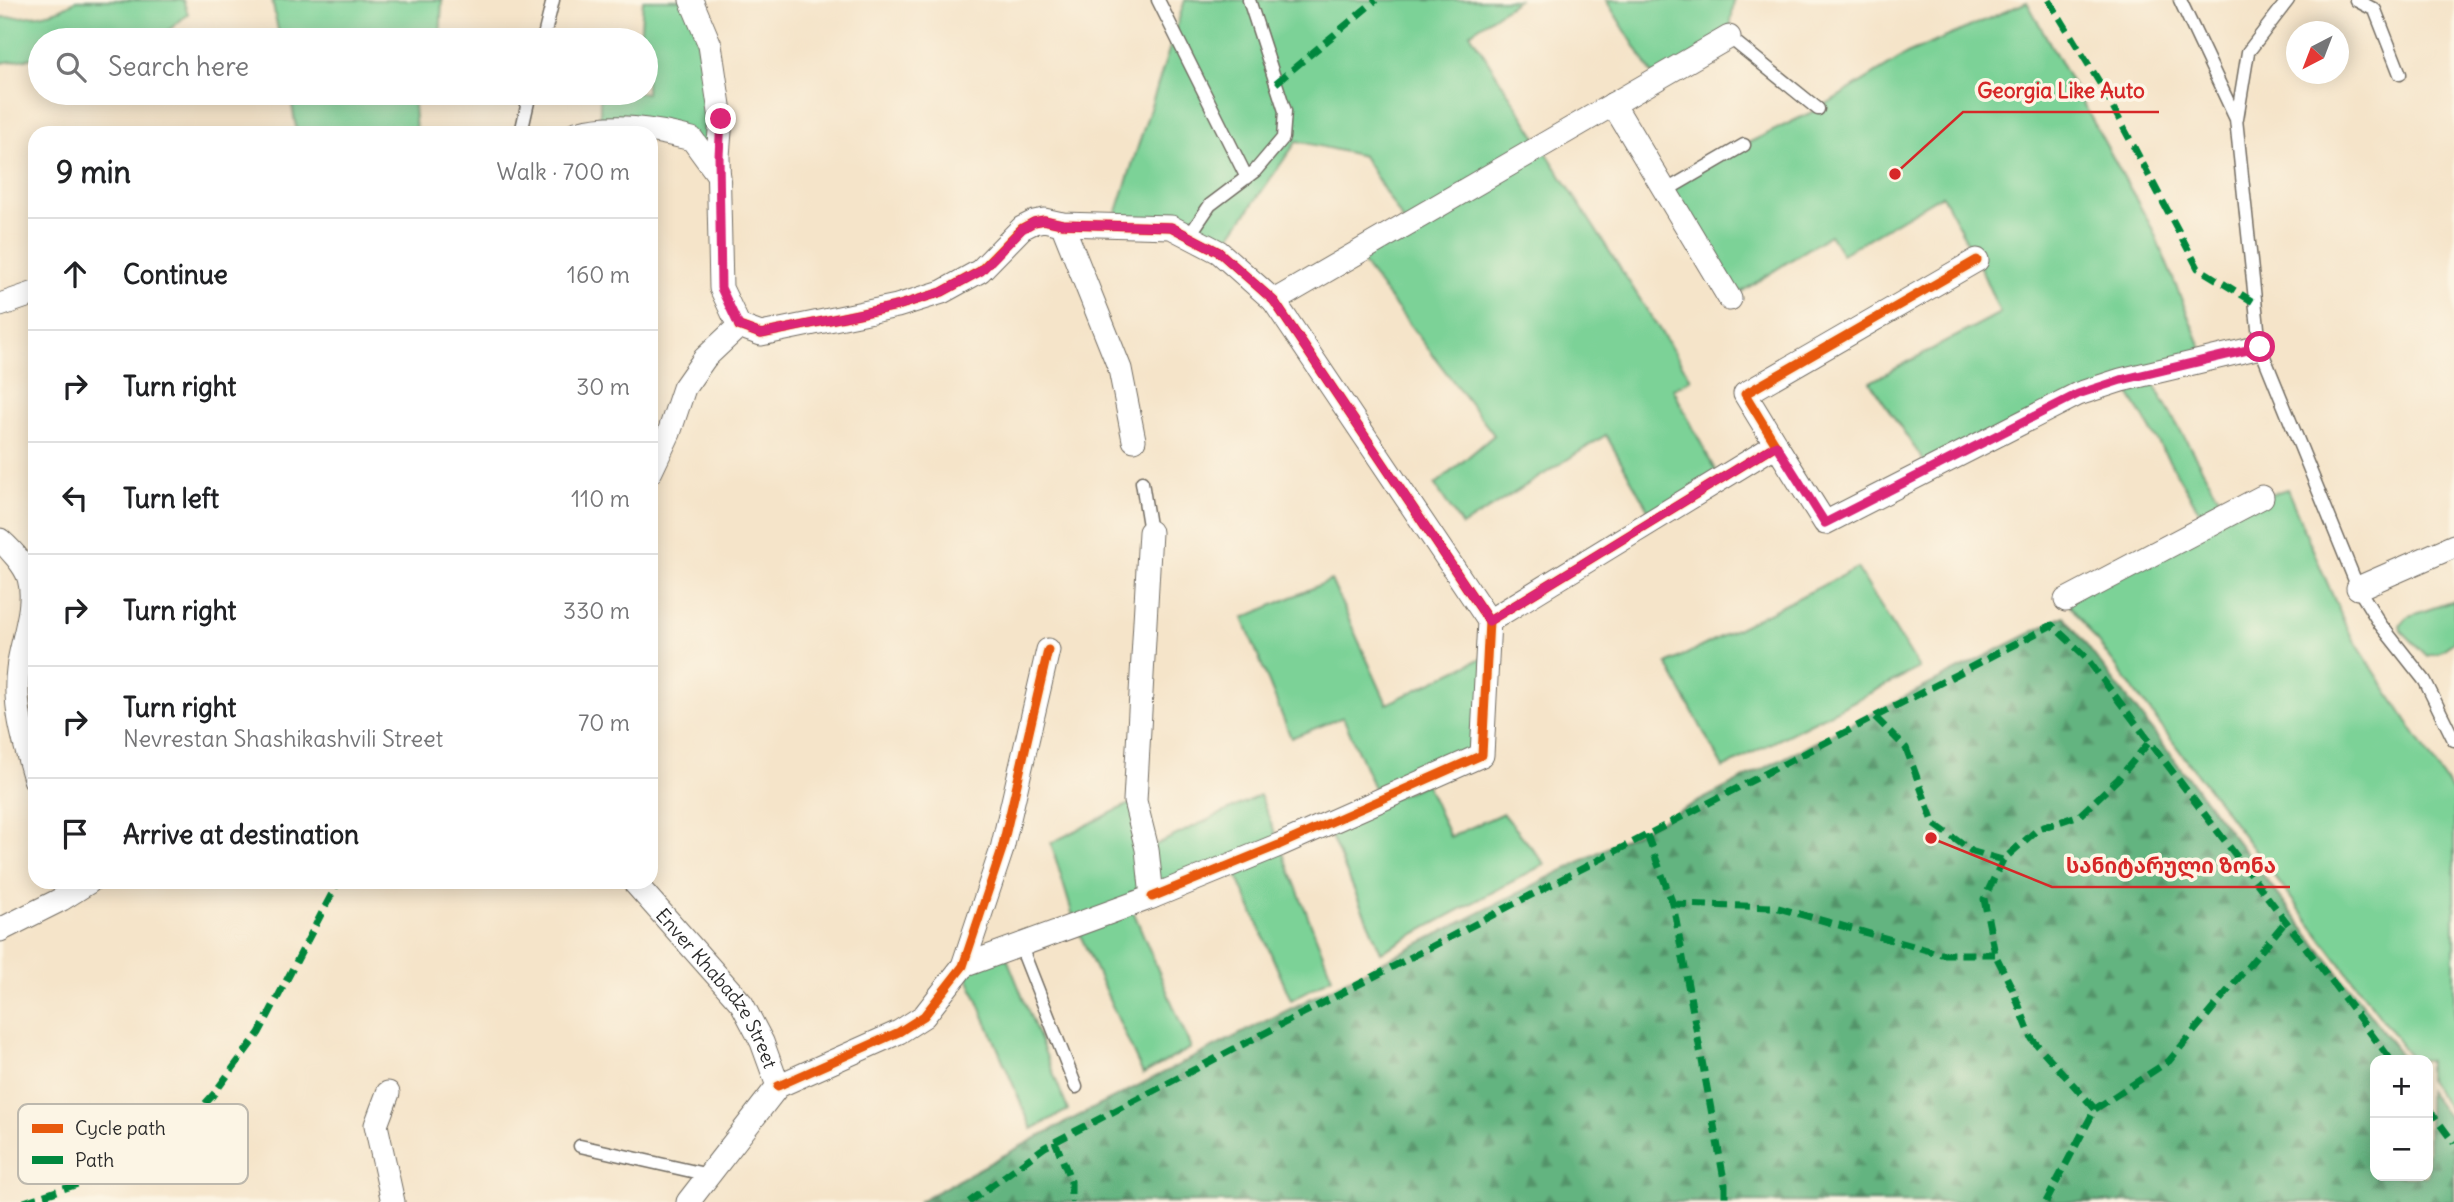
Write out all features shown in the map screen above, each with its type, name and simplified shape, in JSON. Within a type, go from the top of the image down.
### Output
[{"type":"street","points":[[691,0],[710,46],[721,119],[721,288],[739,326],[761,334],[773,332],[897,306],[942,292],[981,271],[1022,229],[1034,222],[1044,220],[1062,224],[1171,227],[1219,252],[1274,301],[1489,621],[1482,755],[1279,845],[1152,897],[963,966]]},
{"type":"street","points":[[1274,301],[1729,37]]},
{"type":"street","points":[[1614,104],[1730,299]]},
{"type":"street","points":[[658,131],[692,139],[719,176]]},
{"type":"street","points":[[1062,224],[1121,369],[1134,440]]},
{"type":"street","points":[[1977,260],[1745,394],[1825,523],[2078,394],[2121,380],[2260,347]]},
{"type":"street","points":[[0,305],[28,295]]},
{"type":"street","points":[[658,456],[684,388],[705,358],[739,326]]},
{"type":"street","points":[[1489,621],[1776,445]]},
{"type":"street","points":[[2066,600],[2262,497]]},
{"type":"street","points":[[1150,532],[1135,801],[1147,849],[1152,897]]},
{"type":"street","points":[[0,540],[28,577]]},
{"type":"street","points":[[2358,588],[2454,545]]},
{"type":"street","points":[[28,616],[18,669],[19,723],[28,754]]},
{"type":"street","points":[[778,1086],[899,1032],[924,1016],[963,966],[1002,849],[1048,650]]},
{"type":"street","name":"Enver Khabadze Street","points":[[640,889],[743,1004],[762,1042],[778,1086],[688,1202]]},
{"type":"street","points":[[0,930],[60,890]]},
{"type":"street","points":[[388,1093],[376,1125],[393,1202]]},
{"type":"lane","points":[[546,28],[553,0]]},
{"type":"lane","points":[[1158,0],[1247,178]]},
{"type":"lane","points":[[1189,236],[1210,205],[1255,171],[1283,138],[1284,111],[1249,0]]},
{"type":"lane","points":[[2179,0],[2236,119]]},
{"type":"lane","points":[[2288,0],[2248,52],[2236,119],[2260,347],[2358,588],[2380,624],[2425,681],[2454,740]]},
{"type":"lane","points":[[2356,0],[2375,10],[2400,74]]},
{"type":"lane","points":[[1729,37],[1818,109]]},
{"type":"lane","points":[[523,126],[527,105]]},
{"type":"lane","points":[[1665,191],[1744,145]]},
{"type":"lane","points":[[1142,482],[1150,532]]},
{"type":"lane","points":[[1021,947],[1076,1087]]},
{"type":"lane","points":[[580,1146],[709,1175]]},
{"type":"green space","points":[[76,0],[183,0],[188,14],[171,28],[28,28],[28,59],[0,63],[0,17],[50,13]]},
{"type":"green space","points":[[272,0],[442,0],[441,28],[278,28]]},
{"type":"green space","points":[[643,0],[691,0],[718,156],[692,139],[658,135],[658,126],[600,126],[600,105],[658,105],[658,28],[641,28]]},
{"type":"green space","points":[[1185,0],[1518,0],[1470,33],[1691,379],[1673,389],[1720,480],[1654,520],[1606,435],[1462,526],[1435,485],[1494,435],[1355,253],[1405,224],[1363,156],[1297,141],[1219,252],[1171,227],[1113,224]]},
{"type":"green space","points":[[1606,0],[1734,0],[1729,37],[1656,80]]},
{"type":"green space","points":[[2027,2],[2153,230],[2201,347],[2204,361],[2149,376],[2229,515],[2262,497],[2287,489],[2347,629],[2454,794],[2454,1115],[2433,1087],[2433,1055],[2409,1055],[2066,600],[2208,526],[2121,380],[1929,469],[1870,382],[2000,313],[1977,260],[1942,195],[1842,254],[1830,235],[1730,299],[1665,191],[1744,145],[1818,109],[1907,54]]},
{"type":"green space","points":[[292,105],[414,105],[415,126],[296,126]]},
{"type":"green space","points":[[1857,568],[1919,668],[1723,768],[1667,664]]},
{"type":"green space","points":[[1331,580],[1387,704],[1488,655],[1478,748],[1374,788],[1343,717],[1291,738],[1243,618]]},
{"type":"green space","points":[[2454,601],[2454,642],[2438,653],[2427,656],[2401,630],[2400,624],[2409,616]]},
{"type":"green space","points":[[2064,616],[2401,1055],[2370,1055],[2370,1181],[2433,1181],[2433,1097],[2454,1124],[2454,1202],[918,1202],[1049,1131]]},
{"type":"green space","points":[[1426,784],[1450,837],[1503,813],[1545,864],[1381,952],[1326,825]]},
{"type":"green space","points":[[1260,795],[1332,977],[1291,1000],[1232,864],[1131,906],[1191,1048],[1143,1074],[1076,926],[1051,843],[1135,801],[1147,849]]},
{"type":"green space","points":[[1005,953],[1068,1110],[1032,1129],[963,966]]},
{"type":"marked path","points":[[1276,83],[1376,0]]},
{"type":"marked path","points":[[2049,0],[2101,85],[2198,268],[2255,303]]},
{"type":"marked path","points":[[969,1202],[1045,1147],[2052,625],[2084,655],[2387,1055]]},
{"type":"marked path","points":[[1875,717],[1906,748],[1934,824],[1973,852],[2003,860]]},
{"type":"marked path","points":[[2095,1109],[2032,1039],[1995,954],[1984,899],[2003,860],[2038,829],[2080,815],[2118,779],[2150,741]]},
{"type":"marked path","points":[[1647,835],[1673,904],[1725,1185],[1725,1202]]},
{"type":"marked path","points":[[205,1104],[259,1033],[334,889]]},
{"type":"marked path","points":[[1673,904],[1775,907],[1941,954],[1995,954]]},
{"type":"marked path","points":[[2046,1202],[2095,1109],[2169,1061],[2286,921]]},
{"type":"marked path","points":[[2433,1115],[2454,1143]]},
{"type":"marked path","points":[[1055,1141],[1071,1181],[1071,1202]]},
{"type":"marked path","points":[[24,1202],[78,1184]]},
{"type":"cycle path","points":[[739,326],[761,334],[897,306],[942,292],[980,271],[1022,228],[1044,220],[1062,224],[1171,227],[1219,252],[1274,301],[1489,621],[1482,755],[1279,845],[1152,897]]},
{"type":"cycle path","points":[[1489,621],[1776,445],[1745,394],[1977,260]]},
{"type":"cycle path","points":[[778,1086],[899,1032],[924,1016],[963,966],[1002,849],[1048,650]]},
{"type":"place","name":"Georgia Like Auto","points":[[1895,174]]},
{"type":"place","name":"სანიტარული ზონა","points":[[1931,838]]},
{"type":"route","points":[[721,119],[721,288],[739,326],[761,334],[897,306],[942,292],[981,271],[1022,229],[1034,222],[1044,220],[1062,224],[1171,227],[1219,252],[1274,301],[1489,621],[1776,445],[1825,523],[2078,394],[2121,380],[2260,347]]}]
